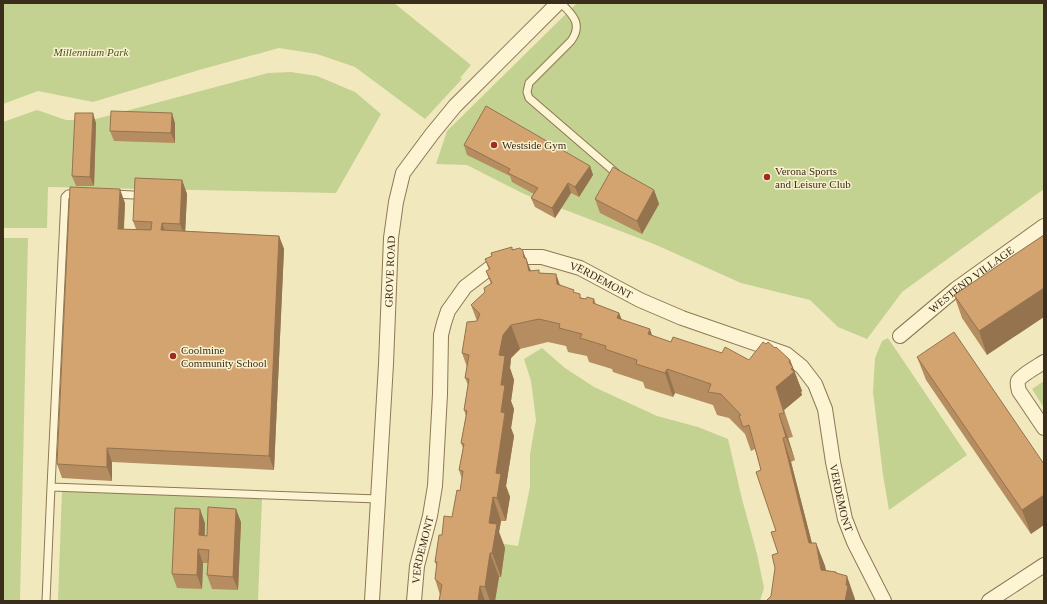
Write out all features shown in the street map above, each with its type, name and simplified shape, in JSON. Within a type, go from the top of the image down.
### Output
[{"type":"street","name":"GROVE ROAD","points":[[372,601],[386,364],[391,238],[396,202],[403,173],[454,106],[558,3]]},
{"type":"street","name":"WESTEND VILLAGE","points":[[900,336],[956,289],[1044,226]]},
{"type":"street","name":"VERDEMONT","points":[[414,601],[417,566],[430,516],[435,486],[441,335],[448,311],[465,287],[490,268],[518,258],[542,257],[580,268],[640,300],[682,318],[786,354],[802,367],[815,384],[825,409],[845,519],[854,542],[884,601]]},
{"type":"street","points":[[1044,362],[1021,377],[1017,385],[1019,391],[1044,428]]},
{"type":"street","points":[[989,601],[1044,565]]},
{"type":"lane","points":[[561,3],[573,15],[576,23],[575,36],[529,83],[527,92],[529,98],[616,173]]},
{"type":"lane","points":[[46,601],[65,198],[68,194],[83,193]]},
{"type":"lane","points":[[105,194],[133,195]]},
{"type":"lane","points":[[51,486],[378,499]]},
{"type":"green space","name":"Millennium Park","points":[[3,3],[394,3],[471,65],[460,78],[462,79],[425,119],[355,67],[317,54],[279,48],[93,102],[38,91],[3,104]]},
{"type":"green space","name":"Verona Sports and Leisure Club","points":[[577,3],[1044,3],[1044,189],[902,292],[867,339],[838,327],[810,300],[741,283],[654,244],[524,194],[467,165],[436,164],[447,131]]},
{"type":"green space","points":[[291,72],[317,76],[355,92],[381,114],[336,193],[48,187],[47,228],[3,228],[3,122],[37,110],[66,120],[92,120],[268,73]]},
{"type":"green space","points":[[3,238],[28,238],[20,601],[3,601]]},
{"type":"green space","points":[[888,338],[967,455],[889,510],[883,475],[873,392],[875,358],[882,341]]},
{"type":"green space","points":[[542,348],[565,368],[594,387],[657,416],[698,427],[728,439],[764,588],[760,601],[489,601],[498,543],[518,546],[530,487],[530,454],[536,420],[531,381],[524,359]]},
{"type":"green space","points":[[1044,381],[1044,408],[1032,389]]},
{"type":"green space","points":[[62,491],[262,499],[258,601],[58,601]]},
{"type":"building","points":[[486,106],[590,166],[575,187],[568,183],[552,208],[531,198],[538,188],[508,173],[510,169],[464,145]]},
{"type":"building","points":[[111,111],[172,113],[171,133],[110,131]]},
{"type":"building","points":[[75,113],[93,113],[90,177],[72,176]]},
{"type":"building","points":[[613,167],[654,190],[637,221],[595,199]]},
{"type":"building","name":"Coolmine Community School","points":[[135,178],[182,180],[180,224],[162,223],[161,230],[279,236],[269,456],[107,448],[107,467],[57,464],[70,187],[120,189],[118,229],[151,230],[152,222],[133,221]]},
{"type":"building","points":[[1044,235],[1044,288],[979,331],[954,295]]},
{"type":"building","points":[[512,247],[512,250],[520,248],[523,251],[529,271],[539,270],[539,273],[556,274],[557,284],[574,290],[573,292],[580,294],[580,298],[586,299],[587,297],[594,299],[593,303],[619,313],[617,318],[650,329],[648,334],[671,342],[673,337],[722,353],[725,347],[749,360],[763,342],[766,344],[768,342],[790,360],[789,362],[793,368],[791,369],[794,372],[776,387],[784,413],[779,414],[786,437],[783,438],[809,543],[816,543],[821,570],[836,572],[847,576],[846,585],[848,586],[845,601],[766,601],[771,596],[775,568],[772,555],[778,553],[771,532],[776,531],[756,472],[761,470],[749,425],[743,427],[739,416],[741,415],[721,394],[708,392],[711,384],[667,369],[665,373],[636,364],[637,360],[605,349],[606,346],[580,338],[582,334],[559,328],[560,324],[539,319],[511,325],[503,335],[499,355],[505,356],[501,385],[505,385],[501,412],[505,413],[496,473],[501,474],[497,498],[493,497],[489,523],[497,524],[492,553],[490,553],[485,587],[480,586],[478,601],[439,601],[442,585],[435,579],[437,562],[435,562],[439,535],[442,535],[444,516],[452,517],[457,490],[460,491],[463,471],[459,470],[464,444],[461,443],[467,411],[464,410],[469,379],[465,378],[469,355],[462,353],[467,322],[477,321],[480,314],[471,305],[485,292],[484,288],[492,283],[486,271],[490,269],[485,259],[492,256],[491,253]]},
{"type":"building","points":[[954,332],[1044,464],[1044,495],[1022,510],[917,357]]},
{"type":"building","points":[[208,507],[236,509],[233,577],[207,575],[209,550],[198,549],[197,575],[172,574],[175,508],[200,509],[199,535],[207,536]]},
{"type":"place","name":"Westside Gym","points":[[494,145]]},
{"type":"place","name":"Verona Sports and Leisure Club","points":[[767,177]]},
{"type":"place","name":"Coolmine Community School","points":[[173,356]]}]
